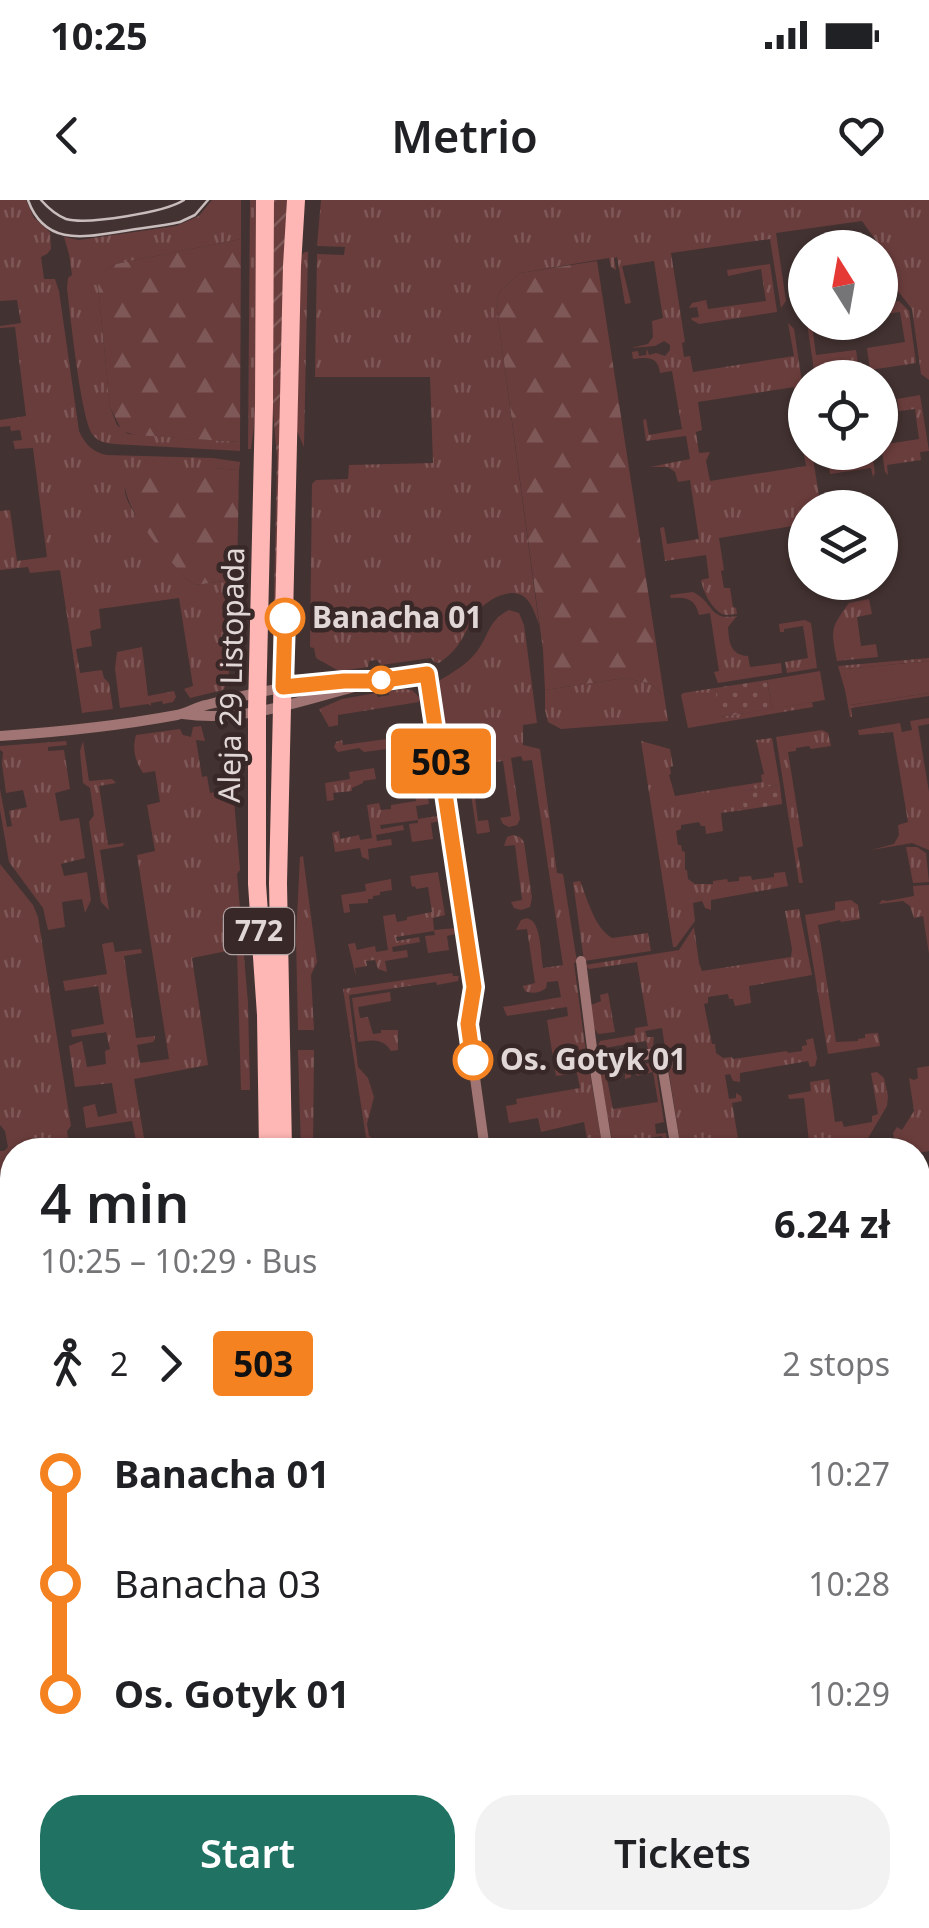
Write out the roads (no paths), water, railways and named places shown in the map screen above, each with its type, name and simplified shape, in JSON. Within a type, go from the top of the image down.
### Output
[{"type":"main road","name":"Aleja 29 Listopada","points":[[265,200],[257,895],[266,1015],[268,1138]]},
{"type":"main road","name":"Aleja 29 Listopada","points":[[284,1138],[278,922],[296,200]]},
{"type":"street","points":[[183,714],[201,706],[257,702],[282,707],[378,681],[427,674],[474,987],[468,1026],[483,1138]]},
{"type":"street","points":[[0,736],[86,729],[183,714],[206,716],[257,702],[283,687],[378,681]]},
{"type":"street","points":[[581,962],[606,1138]]},
{"type":"street","points":[[594,1064],[660,1052],[673,1138]]},
{"type":"tram line","points":[[28,200],[45,226],[81,236],[180,222],[195,215],[208,200]]},
{"type":"tram line","points":[[41,200],[66,219],[77,220],[145,213],[184,200]]},
{"type":"place","name":"Banacha 01","points":[[285,618]]},
{"type":"place","name":"Os. Gotyk 01","points":[[473,1060]]}]
